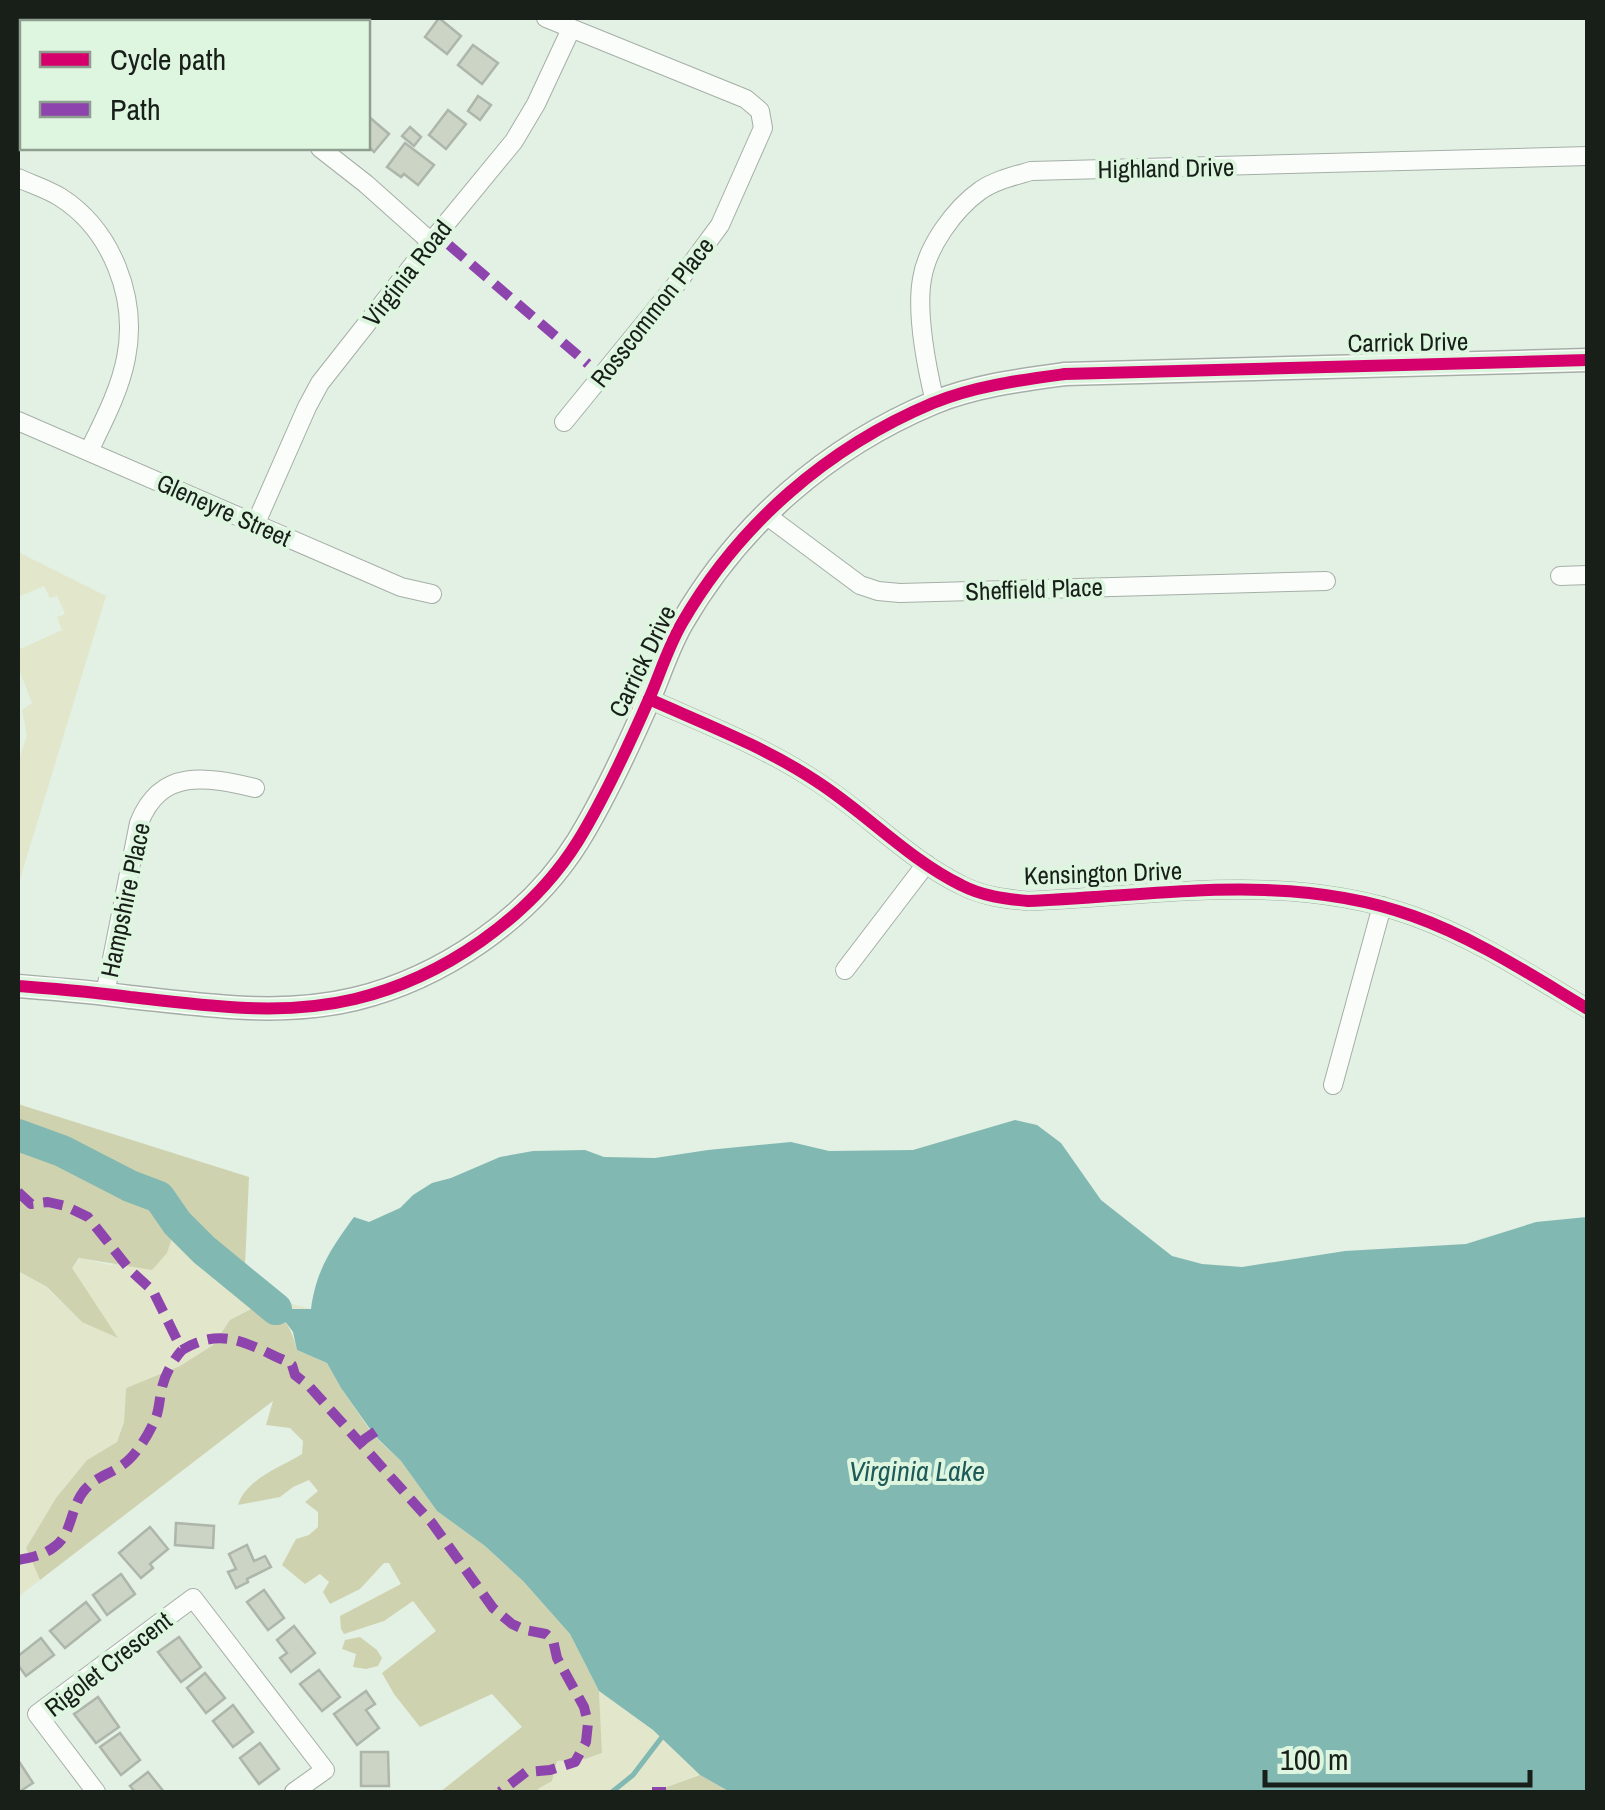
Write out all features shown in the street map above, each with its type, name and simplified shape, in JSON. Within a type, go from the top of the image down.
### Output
[{"type":"street","points":[[546,18],[571,29]]},
{"type":"street","name":"Virginia Road","points":[[255,524],[320,383],[514,141],[571,29]]},
{"type":"street","name":"Rosscommon Place","points":[[564,422],[720,225],[763,128],[760,111],[746,99],[571,29]]},
{"type":"street","points":[[323,150],[430,242]]},
{"type":"street","name":"Highland Drive","points":[[935,402],[920,300],[926,262],[958,212],[980,190],[1004,178],[1031,171],[1588,156]]},
{"type":"street","points":[[18,178],[60,197],[98,230],[120,271],[128,320],[126,358],[90,451]]},
{"type":"street","name":"Carrick Drive","points":[[18,986],[250,1009],[315,1007],[398,985],[434,969],[495,930],[555,872],[578,842],[649,699],[682,622],[728,557],[788,492],[836,455],[935,402],[1018,381],[1066,374],[1588,360]]},
{"type":"street","name":"Gleneyre Street","points":[[18,420],[401,588],[432,594]]},
{"type":"street","name":"Sheffield Place","points":[[766,514],[860,585],[900,593],[1326,581]]},
{"type":"street","points":[[1560,576],[1588,575]]},
{"type":"street","name":"Kensington Drive","points":[[649,699],[786,763],[817,781],[926,864],[962,886],[996,898],[1028,901],[1205,891],[1327,894],[1382,906],[1435,924],[1588,1009]]},
{"type":"street","name":"Hampshire Place","points":[[105,994],[144,810],[167,786],[199,778],[255,788]]},
{"type":"street","points":[[845,970],[926,864]]},
{"type":"street","points":[[1333,1084],[1382,906]]},
{"type":"street","name":"Rigolet Crescent","points":[[96,1792],[38,1714],[193,1598],[325,1770],[294,1792]]},
{"type":"green space","points":[[18,552],[106,596],[18,886],[18,763],[27,735],[22,710],[32,703],[18,667],[18,650],[62,630],[57,617],[65,614],[57,596],[50,598],[44,586],[18,597]]},
{"type":"green space","points":[[18,1104],[249,1177],[245,1266],[234,1276],[177,1224],[167,1253],[152,1270],[79,1258],[72,1268],[118,1338],[82,1322],[47,1287],[18,1271]]},
{"type":"green space","points":[[177,1223],[234,1275],[245,1266],[292,1304],[311,1309],[276,1309],[265,1301],[230,1320],[213,1345],[180,1366],[126,1388],[124,1422],[117,1442],[87,1460],[56,1498],[26,1548],[40,1580],[18,1597],[18,1271],[46,1287],[82,1322],[101,1314],[72,1268],[80,1258],[110,1265],[167,1253]]},
{"type":"green space","points":[[266,1301],[286,1322],[297,1350],[327,1363],[374,1436],[401,1461],[437,1511],[485,1546],[523,1581],[570,1634],[599,1691],[602,1753],[557,1761],[552,1781],[539,1792],[440,1792],[522,1727],[492,1694],[420,1727],[382,1673],[436,1631],[413,1601],[384,1621],[344,1634],[340,1616],[401,1584],[389,1563],[384,1563],[360,1589],[330,1604],[323,1592],[329,1582],[320,1574],[305,1584],[282,1565],[296,1539],[318,1527],[318,1512],[305,1502],[318,1491],[309,1480],[280,1497],[238,1505],[256,1481],[302,1454],[303,1441],[290,1428],[266,1425],[273,1401],[40,1580],[26,1548],[56,1498],[87,1460],[117,1442],[124,1422],[126,1388],[180,1366],[213,1345],[230,1320]]},
{"type":"green space","points":[[360,1637],[382,1658],[378,1666],[353,1667],[356,1654],[342,1649],[345,1640]]},
{"type":"green space","points":[[599,1691],[653,1730],[700,1775],[653,1792],[539,1792],[552,1781],[557,1761],[602,1753]]},
{"type":"green space","points":[[700,1775],[730,1792],[653,1792]]},
{"type":"water","name":"Virginia Lake","points":[[1015,1120],[1037,1125],[1061,1143],[1101,1200],[1172,1256],[1202,1264],[1242,1267],[1345,1251],[1466,1244],[1536,1222],[1587,1217],[1587,1792],[730,1792],[700,1775],[653,1730],[599,1691],[570,1634],[523,1581],[485,1546],[437,1511],[401,1461],[375,1436],[327,1363],[297,1350],[293,1332],[276,1309],[311,1309],[326,1260],[354,1217],[369,1222],[400,1208],[432,1183],[500,1157],[533,1151],[585,1150],[604,1157],[655,1158],[791,1142],[829,1151],[913,1150]]},
{"type":"building","points":[[439,18],[461,36],[447,54],[425,37]]},
{"type":"building","points":[[473,45],[498,63],[482,84],[458,65]]},
{"type":"building","points":[[478,96],[491,105],[480,120],[468,111]]},
{"type":"building","points":[[448,110],[466,124],[446,149],[429,135]]},
{"type":"building","points":[[370,118],[389,134],[374,152],[370,148]]},
{"type":"building","points":[[410,127],[421,137],[414,146],[402,136]]},
{"type":"building","points":[[405,143],[434,165],[418,185],[387,167]]},
{"type":"building","points":[[176,1523],[214,1526],[213,1548],[175,1545]]},
{"type":"building","points":[[150,1527],[168,1549],[141,1578],[119,1553]]},
{"type":"building","points":[[247,1545],[254,1561],[265,1556],[271,1567],[236,1588],[228,1572],[236,1569],[229,1554]]},
{"type":"building","points":[[121,1574],[135,1594],[107,1615],[93,1595]]},
{"type":"building","points":[[264,1590],[284,1618],[268,1630],[247,1602]]},
{"type":"building","points":[[86,1602],[100,1620],[65,1648],[50,1631]]},
{"type":"building","points":[[294,1626],[315,1653],[291,1672],[280,1658],[287,1653],[277,1640]]},
{"type":"building","points":[[179,1637],[201,1667],[181,1682],[158,1652]]},
{"type":"building","points":[[41,1638],[54,1655],[26,1676],[18,1665],[18,1656]]},
{"type":"building","points":[[319,1670],[340,1697],[322,1711],[300,1684]]},
{"type":"building","points":[[205,1673],[225,1698],[206,1713],[187,1688]]},
{"type":"building","points":[[366,1691],[375,1704],[366,1710],[379,1728],[357,1745],[334,1714]]},
{"type":"building","points":[[98,1697],[119,1727],[96,1743],[74,1714]]},
{"type":"building","points":[[233,1705],[253,1732],[233,1747],[213,1721]]},
{"type":"building","points":[[120,1733],[140,1760],[121,1775],[100,1747]]},
{"type":"building","points":[[260,1743],[279,1769],[259,1784],[240,1758]]},
{"type":"building","points":[[361,1752],[388,1752],[389,1786],[361,1786]]},
{"type":"building","points":[[18,1760],[33,1783],[19,1792],[18,1792]]},
{"type":"building","points":[[148,1772],[164,1792],[135,1792],[130,1786]]},
{"type":"waterway","points":[[18,1135],[62,1151],[159,1197],[177,1223],[204,1250],[276,1309]]},
{"type":"waterway","points":[[612,1792],[633,1775],[662,1737]]},
{"type":"marked path","points":[[449,245],[588,364]]},
{"type":"marked path","points":[[18,1192],[31,1204],[48,1202],[88,1217],[130,1270],[153,1291],[182,1350],[223,1338],[248,1344],[292,1365],[295,1375],[432,1523],[493,1608],[512,1624],[546,1634],[553,1640],[557,1658],[584,1707],[588,1723],[586,1742],[575,1762],[526,1772],[500,1792]]},
{"type":"marked path","points":[[18,1560],[41,1554],[60,1542],[87,1487],[136,1452],[154,1422],[166,1375],[182,1350]]},
{"type":"marked path","points":[[359,1443],[379,1429]]},
{"type":"marked path","points":[[652,1792],[666,1792]]},
{"type":"cycle path","points":[[18,986],[214,1006],[299,1007],[355,999],[388,989],[420,976],[481,941],[535,895],[578,841],[624,753],[677,632],[731,553],[789,492],[822,466],[894,421],[933,403],[981,388],[1065,374],[1588,360]]},
{"type":"cycle path","points":[[649,699],[776,757],[834,794],[923,862],[977,892],[1028,901],[1271,890],[1366,902],[1458,935],[1588,1009]]}]
